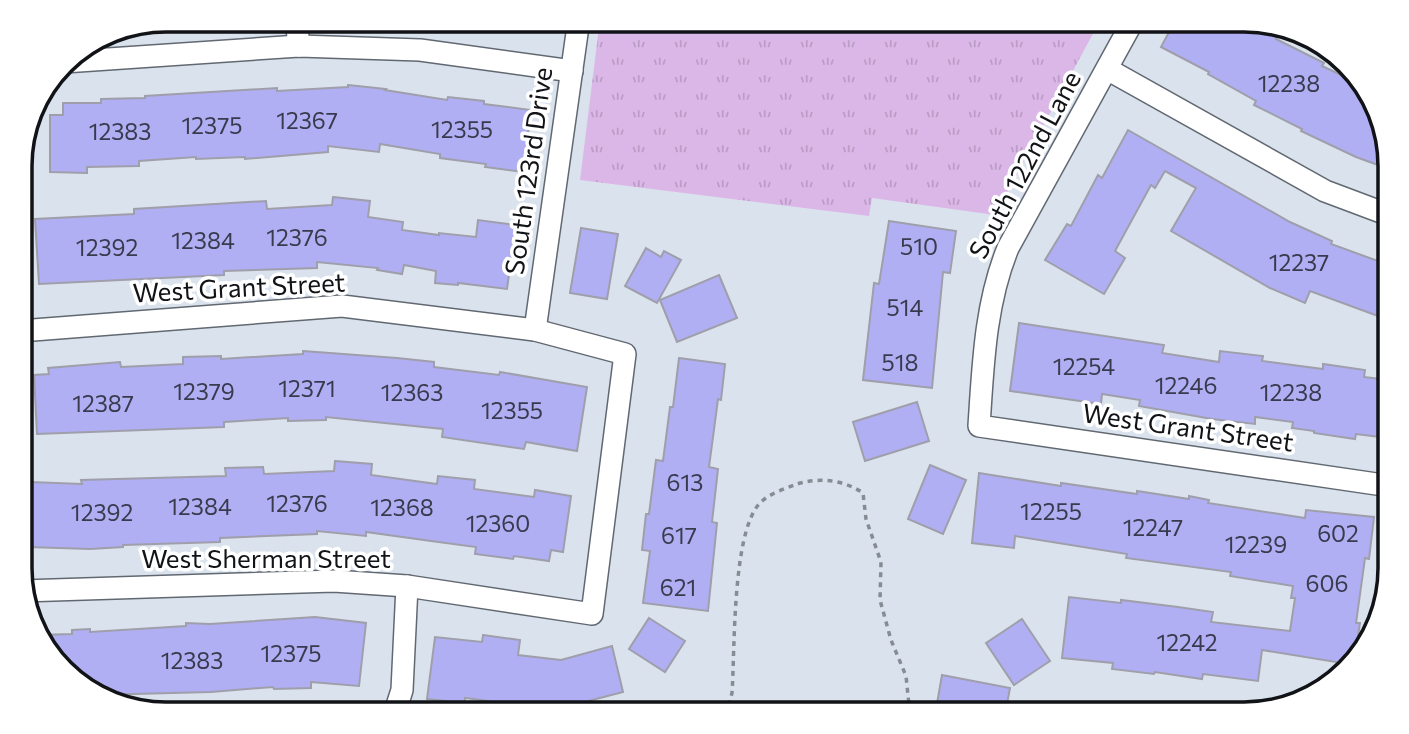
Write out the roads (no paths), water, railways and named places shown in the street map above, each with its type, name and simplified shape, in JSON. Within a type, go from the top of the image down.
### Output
[{"type":"street","points":[[297,32],[299,46]]},
{"type":"street","name":"South 123rd Drive","points":[[535,330],[577,32]]},
{"type":"street","name":"South 122nd Lane","points":[[979,426],[984,355],[996,276],[1008,248],[1127,32]]},
{"type":"street","points":[[82,61],[299,46],[420,50],[572,71]]},
{"type":"street","points":[[1107,69],[1325,191],[1378,211]]},
{"type":"street","name":"West Grant Street","points":[[32,330],[342,306],[535,330],[625,355],[592,614]]},
{"type":"street","name":"West Grant Street","points":[[979,426],[1378,484]]},
{"type":"street","name":"West Sherman Street","points":[[34,591],[334,581],[407,586],[592,614]]},
{"type":"street","points":[[398,702],[402,690],[407,586]]}]
